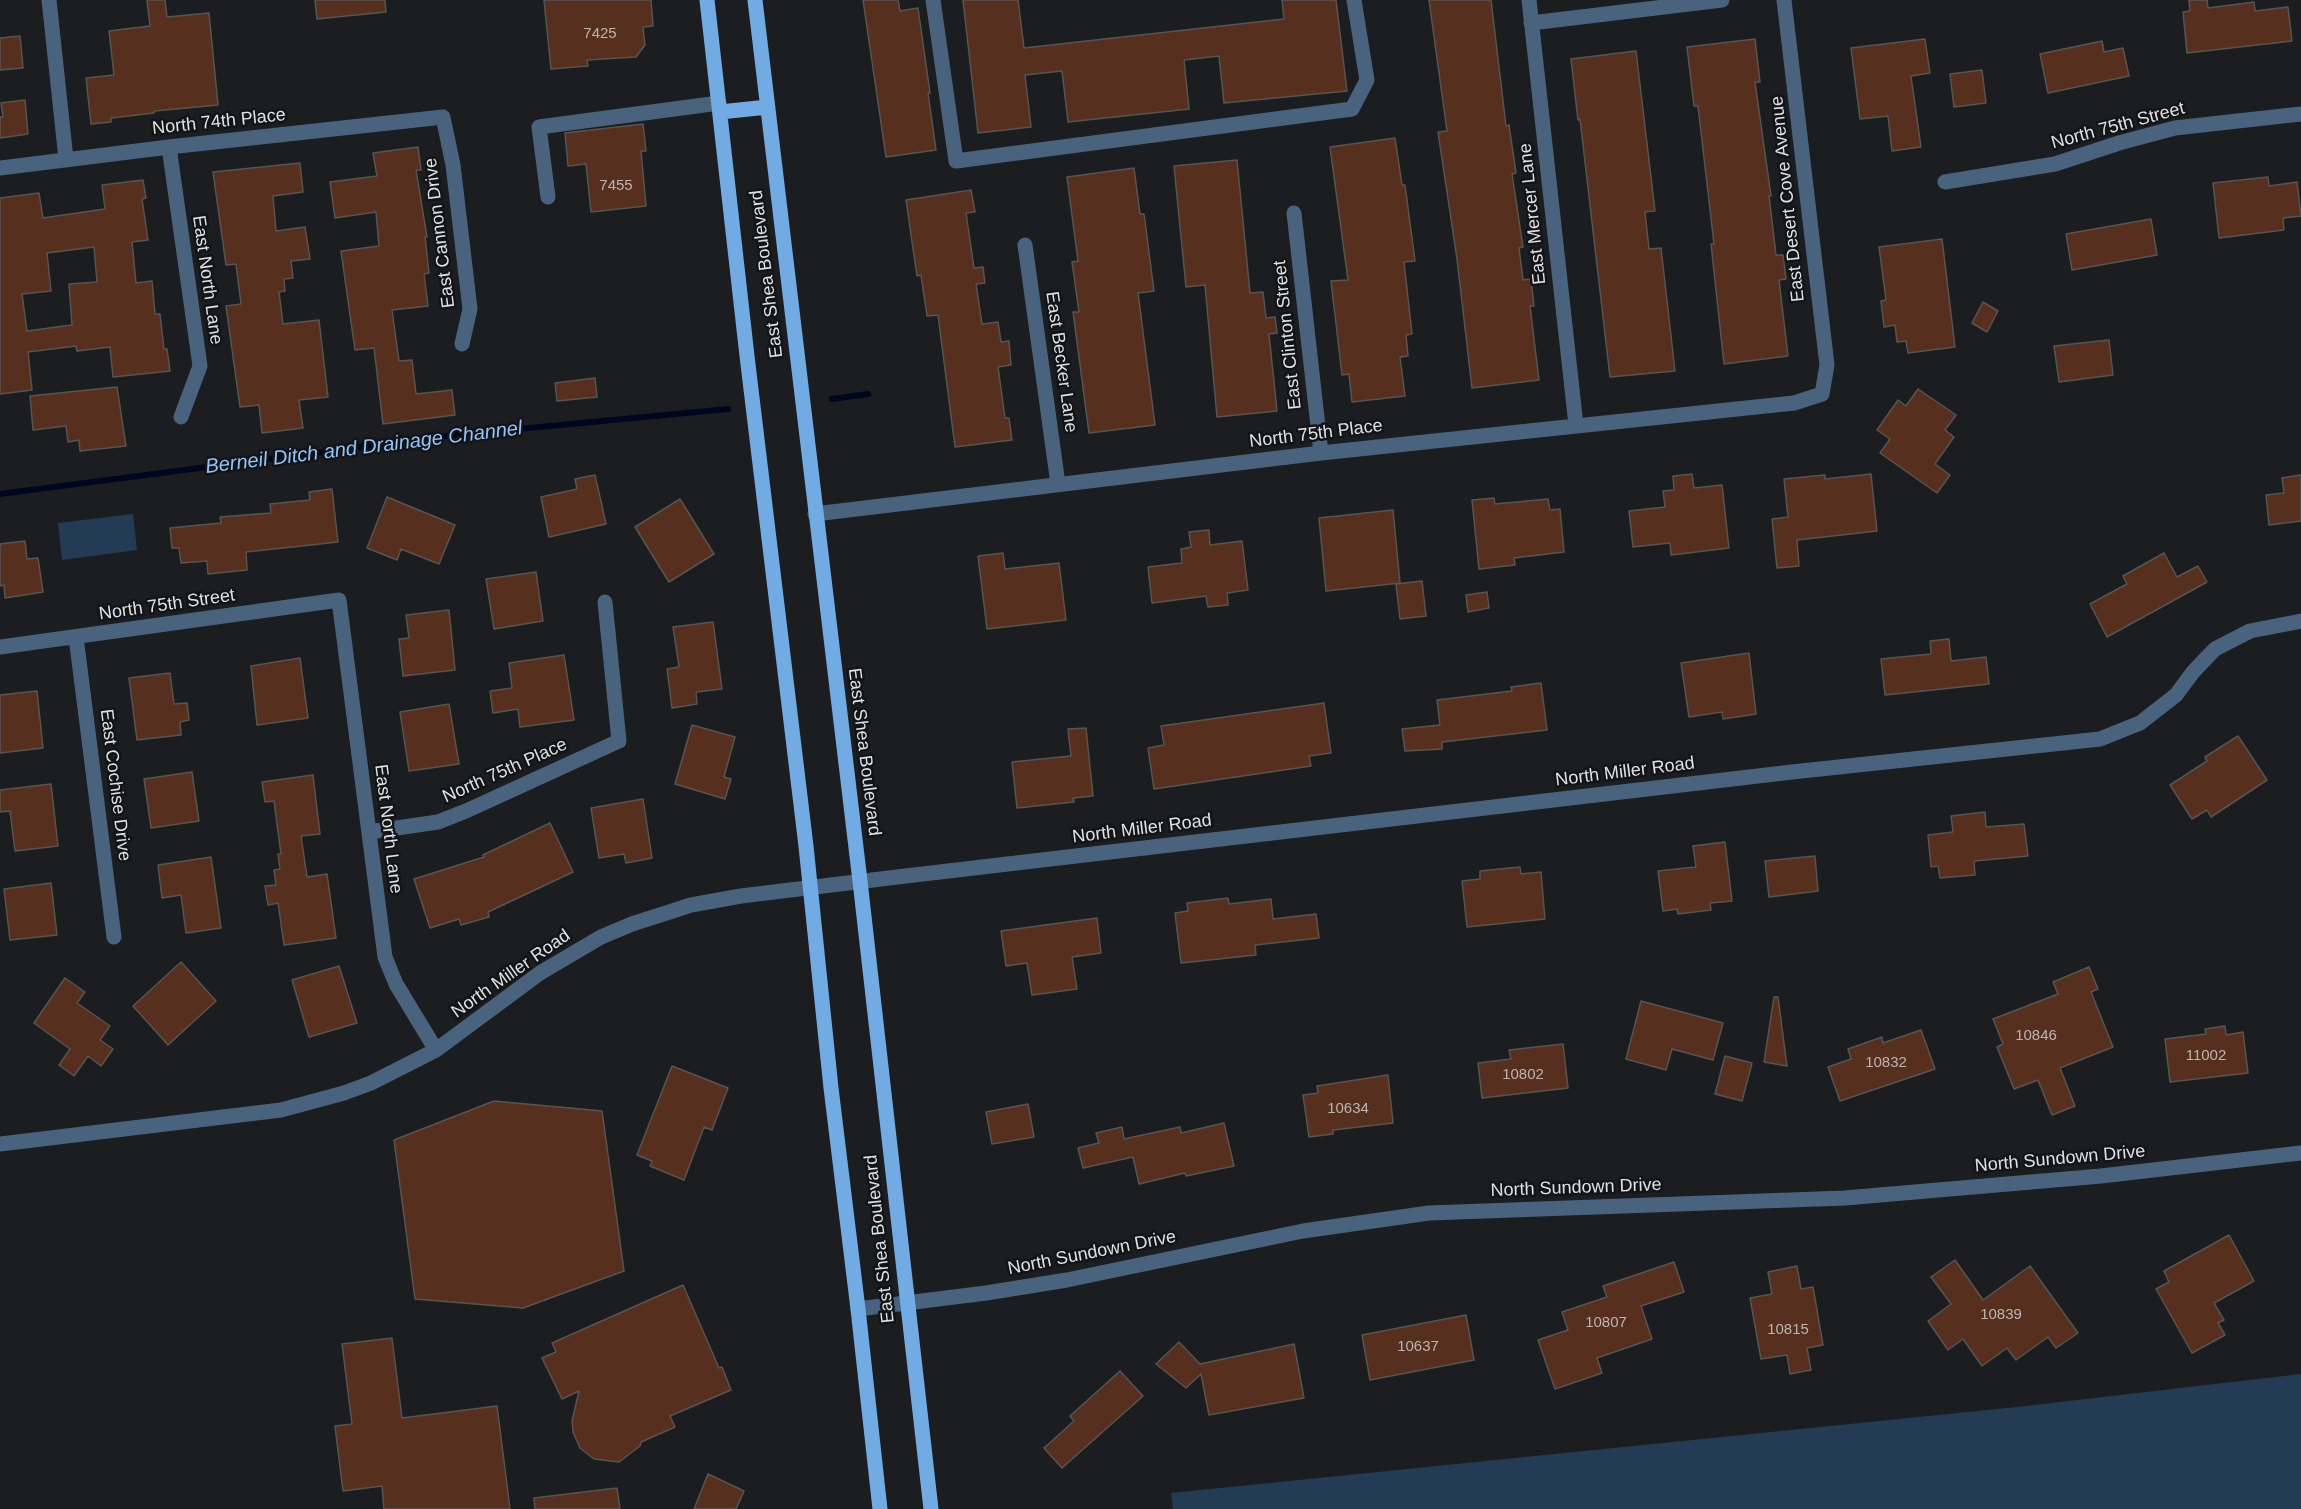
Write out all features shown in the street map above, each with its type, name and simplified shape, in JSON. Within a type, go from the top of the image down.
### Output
[{"type":"main road","name":"East Shea Boulevard","points":[[706,0],[880,1509]]},
{"type":"main road","name":"East Shea Boulevard","points":[[755,0],[860,881],[931,1509]]},
{"type":"main road","points":[[720,107],[768,106]]},
{"type":"street","points":[[49,0],[66,159]]},
{"type":"street","points":[[933,0],[956,161],[1352,110],[1367,80],[1354,0]]},
{"type":"street","name":"East Mercer Lane","points":[[1529,0],[1576,425]]},
{"type":"street","points":[[1531,23],[1722,0]]},
{"type":"street","name":"East Desert Cove Avenue","points":[[1784,0],[1827,366],[1822,394]]},
{"type":"street","points":[[548,197],[539,127],[720,107]]},
{"type":"street","name":"North 75th Street","points":[[1945,182],[2055,164],[2175,128],[2301,114]]},
{"type":"street","name":"North 74th Place","points":[[0,168],[443,117]]},
{"type":"street","name":"East Cannon Drive","points":[[443,117],[453,165],[470,309],[462,344]]},
{"type":"street","name":"East North Lane","points":[[169,147],[200,366],[181,417]]},
{"type":"street","name":"East Clinton Street","points":[[1294,213],[1321,453]]},
{"type":"street","name":"East Becker Lane","points":[[1025,245],[1058,484]]},
{"type":"street","name":"North 75th Place","points":[[815,514],[1321,453],[1794,403],[1822,394]]},
{"type":"street","name":"North 75th Street","points":[[0,647],[339,600]]},
{"type":"street","name":"East North Lane","points":[[339,600],[385,957],[396,984],[436,1050]]},
{"type":"street","name":"North 75th Place","points":[[369,832],[448,818],[619,741],[605,602]]},
{"type":"street","name":"North Miller Road","points":[[0,1144],[281,1110],[344,1093],[371,1083],[436,1050],[540,973],[567,956],[622,928],[692,905],[741,896],[860,881],[1804,771],[2100,739],[2140,723],[2176,695],[2193,672],[2215,649],[2250,631],[2301,621]]},
{"type":"street","name":"East Cochise Drive","points":[[76,637],[114,937]]},
{"type":"street","name":"North Sundown Drive","points":[[858,1309],[986,1293],[1066,1280],[1303,1231],[1429,1213],[1845,1198],[2101,1176],[2301,1154]]},
{"type":"shaded area","points":[[133,514],[137,550],[62,560],[58,523]]},
{"type":"shaded area","points":[[2301,1374],[2301,1509],[1173,1509],[1171,1493],[2017,1407]]},
{"type":"building","points":[[147,0],[165,0],[167,17],[209,13],[218,105],[154,111],[154,113],[111,118],[111,122],[91,124],[86,78],[114,75],[109,31],[150,26]]},
{"type":"building","points":[[315,0],[385,0],[386,12],[317,19]]},
{"type":"building","points":[[544,0],[651,0],[653,26],[643,27],[645,45],[636,57],[587,60],[588,66],[551,69]]},
{"type":"building","points":[[863,0],[898,0],[900,11],[918,8],[936,150],[886,157]]},
{"type":"building","points":[[963,0],[1018,0],[1024,48],[1284,19],[1282,0],[1336,0],[1347,91],[1224,103],[1219,56],[1184,60],[1189,109],[1068,122],[1062,71],[1025,75],[1031,127],[978,133]]},
{"type":"building","points":[[1429,0],[1491,0],[1506,126],[1509,125],[1516,173],[1512,174],[1523,247],[1519,248],[1523,280],[1531,279],[1534,306],[1530,306],[1539,380],[1472,388],[1457,259],[1438,132],[1447,131]]},
{"type":"building","points":[[2189,0],[2207,0],[2208,8],[2254,2],[2255,11],[2288,7],[2292,41],[2187,53],[2183,12],[2190,11]]},
{"type":"building","points":[[20,36],[23,68],[0,70],[0,38]]},
{"type":"building","points":[[1755,39],[1760,82],[1755,82],[1771,196],[1769,196],[1776,255],[1783,255],[1786,279],[1779,280],[1788,356],[1724,364],[1711,244],[1714,244],[1698,106],[1694,106],[1687,47]]},
{"type":"building","points":[[1925,39],[1930,73],[1911,76],[1921,147],[1892,151],[1888,116],[1860,119],[1851,48]]},
{"type":"building","points":[[2102,41],[2104,52],[2123,48],[2129,76],[2048,93],[2040,54]]},
{"type":"building","points":[[1636,51],[1655,211],[1645,212],[1649,249],[1661,248],[1675,371],[1610,377],[1571,59]]},
{"type":"building","points":[[1982,70],[1986,103],[1954,107],[1950,74]]},
{"type":"building","points":[[25,100],[28,134],[0,138],[0,117],[3,117],[1,103]]},
{"type":"building","points":[[643,124],[646,151],[641,151],[646,206],[591,212],[586,164],[568,166],[565,133]]},
{"type":"building","points":[[1395,138],[1402,185],[1405,185],[1415,261],[1404,262],[1412,334],[1406,335],[1408,356],[1400,357],[1405,396],[1352,402],[1349,374],[1342,375],[1331,281],[1348,280],[1330,147]]},
{"type":"building","points":[[418,147],[421,170],[416,170],[427,237],[425,237],[429,273],[424,274],[428,306],[392,310],[399,361],[412,360],[416,394],[452,390],[455,415],[383,424],[374,348],[355,350],[341,251],[379,246],[376,212],[335,218],[330,182],[377,176],[373,153]]},
{"type":"building","points":[[1237,160],[1250,293],[1263,292],[1266,318],[1275,317],[1277,333],[1269,334],[1277,411],[1217,417],[1205,285],[1186,287],[1174,166]]},
{"type":"building","points":[[300,163],[303,192],[273,196],[276,231],[305,227],[310,259],[291,261],[293,278],[284,279],[285,291],[279,292],[283,324],[319,320],[328,397],[299,400],[303,428],[262,433],[259,405],[240,407],[226,306],[241,304],[236,264],[226,265],[213,172]]},
{"type":"building","points":[[1134,168],[1140,214],[1144,214],[1154,291],[1138,293],[1155,425],[1089,433],[1073,312],[1079,312],[1072,262],[1078,261],[1067,177]]},
{"type":"building","points":[[2268,177],[2269,186],[2297,182],[2301,216],[2283,218],[2284,230],[2219,238],[2213,183]]},
{"type":"building","points":[[143,180],[146,198],[142,199],[148,240],[132,242],[136,283],[152,281],[155,314],[160,314],[164,349],[167,349],[170,371],[113,377],[110,347],[77,351],[76,346],[28,352],[32,390],[0,394],[0,198],[39,193],[43,218],[105,209],[102,185]],"holes":[[[94,247],[97,282],[69,284],[72,325],[27,331],[22,294],[51,291],[47,253]]]},
{"type":"building","points":[[971,190],[975,212],[966,213],[974,268],[983,267],[985,283],[976,284],[982,324],[998,322],[1001,342],[1009,341],[1011,365],[998,367],[1005,418],[1009,418],[1012,440],[955,447],[938,315],[927,316],[921,275],[917,276],[906,200]]},
{"type":"building","points":[[2151,219],[2157,255],[2072,270],[2066,234]]},
{"type":"building","points":[[1942,239],[1955,347],[1908,353],[1906,341],[1897,342],[1895,325],[1884,327],[1881,301],[1886,300],[1879,247]]},
{"type":"building","points":[[1983,302],[1998,311],[1987,332],[1972,323]]},
{"type":"building","points":[[2109,340],[2113,375],[2059,382],[2054,346]]},
{"type":"building","points":[[595,378],[597,397],[557,401],[555,383]]},
{"type":"building","points":[[117,387],[126,446],[80,451],[79,440],[68,442],[66,426],[33,430],[30,396]]},
{"type":"building","points":[[1918,389],[1956,415],[1945,430],[1954,437],[1935,464],[1950,475],[1937,493],[1880,453],[1890,439],[1877,430],[1898,400],[1906,406]]},
{"type":"building","points":[[1692,474],[1694,488],[1722,485],[1729,548],[1671,555],[1670,543],[1633,547],[1629,511],[1665,507],[1663,491],[1674,490],[1673,476]]},
{"type":"building","points":[[1871,474],[1877,531],[1797,540],[1799,566],[1777,568],[1772,519],[1788,517],[1784,479],[1825,475],[1825,479]]},
{"type":"building","points":[[595,475],[606,524],[549,537],[541,497],[577,489],[575,479]]},
{"type":"building","points":[[2301,475],[2301,521],[2269,525],[2266,495],[2284,493],[2282,478]]},
{"type":"building","points":[[332,489],[338,542],[246,552],[247,570],[208,574],[207,561],[181,563],[179,548],[172,548],[170,528],[221,523],[220,517],[271,513],[270,504],[310,500],[309,492]]},
{"type":"building","points":[[387,497],[455,525],[439,564],[401,549],[397,560],[367,548]]},
{"type":"building","points":[[1494,498],[1495,504],[1548,499],[1550,510],[1560,509],[1564,552],[1514,558],[1515,565],[1479,569],[1472,500]]},
{"type":"building","points":[[680,499],[714,554],[669,582],[635,527]]},
{"type":"building","points":[[1393,510],[1400,583],[1326,591],[1319,518]]},
{"type":"building","points":[[1209,530],[1210,545],[1242,541],[1248,590],[1227,593],[1228,605],[1208,607],[1206,596],[1152,603],[1148,567],[1182,563],[1181,549],[1191,547],[1189,532]]},
{"type":"building","points":[[25,541],[27,559],[38,558],[43,592],[5,598],[4,585],[0,586],[0,544]]},
{"type":"building","points":[[1003,553],[1005,569],[1059,563],[1066,620],[987,629],[978,556]]},
{"type":"building","points":[[2164,553],[2177,577],[2198,566],[2207,582],[2107,637],[2090,604],[2127,584],[2123,576]]},
{"type":"building","points":[[536,572],[543,621],[494,629],[486,579]]},
{"type":"building","points":[[1422,581],[1426,616],[1400,619],[1396,584]]},
{"type":"building","points":[[1487,592],[1489,608],[1468,612],[1466,595]]},
{"type":"building","points":[[449,610],[455,670],[403,676],[399,639],[409,638],[406,615]]},
{"type":"building","points":[[713,622],[722,689],[696,692],[697,704],[672,708],[667,669],[679,667],[673,627]]},
{"type":"building","points":[[1949,639],[1951,661],[1986,657],[1989,684],[1885,695],[1881,659],[1931,654],[1930,641]]},
{"type":"building","points":[[1749,653],[1756,714],[1723,719],[1722,712],[1689,717],[1681,663]]},
{"type":"building","points":[[564,655],[574,720],[520,727],[518,709],[493,713],[490,691],[512,688],[509,663]]},
{"type":"building","points":[[300,658],[308,718],[257,725],[251,666]]},
{"type":"building","points":[[170,673],[174,704],[187,703],[189,720],[180,722],[181,735],[137,740],[129,678]]},
{"type":"building","points":[[1541,683],[1547,730],[1442,742],[1442,749],[1405,751],[1402,729],[1440,725],[1437,700],[1512,691],[1511,687]]},
{"type":"building","points":[[37,691],[43,748],[0,753],[0,695]]},
{"type":"building","points":[[1324,703],[1331,753],[1309,756],[1311,766],[1154,789],[1148,748],[1164,745],[1161,726]]},
{"type":"building","points":[[449,704],[459,764],[409,771],[400,712]]},
{"type":"building","points":[[692,725],[735,737],[724,777],[731,779],[725,799],[675,784]]},
{"type":"building","points":[[1086,728],[1093,796],[1073,798],[1074,802],[1017,808],[1012,762],[1071,756],[1068,729]]},
{"type":"building","points":[[2238,736],[2267,780],[2211,817],[2207,810],[2192,819],[2170,785],[2207,761],[2205,757]]},
{"type":"building","points":[[192,772],[199,821],[151,828],[144,779]]},
{"type":"building","points":[[313,775],[320,834],[301,836],[307,877],[327,874],[336,938],[284,945],[278,903],[268,905],[265,886],[276,885],[274,870],[280,869],[278,854],[281,854],[274,801],[265,802],[262,782]]},
{"type":"building","points":[[51,784],[58,846],[15,851],[10,811],[0,812],[0,790]]},
{"type":"building","points":[[643,799],[652,858],[626,863],[624,854],[599,858],[591,808]]},
{"type":"building","points":[[1985,812],[1986,827],[2024,824],[2028,856],[1974,861],[1975,875],[1940,878],[1938,866],[1931,867],[1928,835],[1953,832],[1951,816]]},
{"type":"building","points":[[550,823],[573,872],[488,912],[489,917],[461,925],[459,919],[430,928],[414,879],[484,857],[483,855]]},
{"type":"building","points":[[1725,842],[1732,901],[1710,903],[1711,910],[1678,914],[1677,909],[1663,911],[1658,871],[1696,867],[1693,846]]},
{"type":"building","points":[[1815,856],[1818,891],[1769,897],[1765,861]]},
{"type":"building","points":[[211,857],[221,928],[186,933],[181,895],[162,898],[158,865]]},
{"type":"building","points":[[1520,867],[1521,874],[1541,872],[1545,919],[1467,927],[1462,881],[1480,879],[1480,871]]},
{"type":"building","points":[[51,883],[57,935],[10,940],[4,889]]},
{"type":"building","points":[[1228,898],[1229,904],[1271,899],[1273,919],[1316,914],[1319,938],[1255,945],[1256,955],[1181,963],[1175,913],[1188,911],[1187,903]]},
{"type":"building","points":[[1097,918],[1101,953],[1072,957],[1077,989],[1032,995],[1027,963],[1006,966],[1001,931]]},
{"type":"building","points":[[181,962],[216,1001],[168,1045],[133,1006]]},
{"type":"building","points":[[339,966],[357,1023],[309,1037],[292,980]]},
{"type":"building","points":[[2089,967],[2098,989],[2091,992],[2113,1047],[2060,1068],[2075,1106],[2052,1115],[2038,1080],[2014,1089],[1997,1047],[2003,1044],[1993,1019],[2058,994],[2053,982]]},
{"type":"building","points":[[65,978],[85,992],[77,1003],[110,1026],[100,1040],[113,1049],[101,1066],[88,1056],[74,1076],[59,1065],[70,1049],[34,1023]]},
{"type":"building","points":[[1774,997],[1778,997],[1787,1066],[1764,1062]]},
{"type":"building","points":[[1641,1001],[1723,1023],[1713,1060],[1672,1049],[1666,1070],[1626,1059]]},
{"type":"building","points":[[2225,1026],[2226,1035],[2243,1032],[2248,1073],[2170,1082],[2165,1039],[2206,1034],[2205,1029]]},
{"type":"building","points":[[1921,1030],[1935,1069],[1840,1101],[1828,1067],[1851,1059],[1848,1049],[1882,1037],[1883,1043]]},
{"type":"building","points":[[1563,1044],[1568,1088],[1482,1098],[1478,1063],[1511,1059],[1509,1050]]},
{"type":"building","points":[[1725,1056],[1752,1063],[1742,1101],[1715,1094]]},
{"type":"building","points":[[672,1066],[728,1088],[712,1130],[704,1127],[684,1180],[650,1166],[652,1161],[637,1155]]},
{"type":"building","points":[[1388,1075],[1393,1123],[1333,1130],[1333,1134],[1309,1137],[1303,1095],[1318,1093],[1317,1086]]},
{"type":"building","points":[[494,1101],[602,1111],[624,1271],[523,1308],[415,1299],[394,1140]]},
{"type":"building","points":[[1028,1104],[1034,1137],[992,1144],[986,1112]]},
{"type":"building","points":[[1224,1123],[1234,1166],[1186,1176],[1185,1173],[1139,1184],[1133,1157],[1083,1168],[1078,1148],[1099,1143],[1096,1133],[1122,1127],[1124,1139],[1180,1127],[1181,1133]]},
{"type":"building","points":[[2229,1235],[2254,1281],[2214,1303],[2224,1320],[2218,1323],[2225,1335],[2192,1353],[2156,1289],[2169,1282],[2164,1271]]},
{"type":"building","points":[[1955,1260],[1983,1300],[2030,1266],[2078,1333],[2056,1348],[2048,1337],[2016,1360],[2007,1348],[1982,1366],[1963,1339],[1948,1350],[1928,1321],[1951,1304],[1931,1277]]},
{"type":"building","points":[[1674,1262],[1684,1292],[1641,1306],[1652,1339],[1597,1358],[1602,1373],[1555,1389],[1538,1340],[1568,1330],[1562,1312],[1607,1297],[1603,1286]]},
{"type":"building","points":[[1797,1266],[1801,1289],[1813,1287],[1823,1345],[1807,1348],[1811,1370],[1790,1374],[1787,1355],[1761,1359],[1750,1298],[1772,1294],[1768,1272]]},
{"type":"building","points":[[683,1285],[731,1390],[670,1416],[675,1427],[641,1442],[640,1446],[619,1462],[594,1459],[580,1448],[573,1432],[572,1421],[579,1391],[562,1399],[542,1358],[556,1352],[552,1343]]},
{"type":"building","points":[[1466,1315],[1474,1360],[1370,1380],[1362,1335]]},
{"type":"building","points":[[392,1338],[402,1418],[497,1406],[510,1509],[384,1509],[382,1486],[343,1491],[335,1426],[352,1424],[342,1344]]},
{"type":"building","points":[[1179,1342],[1200,1364],[1294,1344],[1304,1398],[1209,1415],[1201,1374],[1186,1388],[1156,1364]]},
{"type":"building","points":[[1120,1371],[1143,1396],[1062,1468],[1044,1448],[1074,1421],[1070,1416]]},
{"type":"building","points":[[708,1474],[744,1491],[736,1509],[694,1509]]},
{"type":"building","points":[[617,1488],[620,1509],[535,1509],[534,1498]]},
{"type":"waterway","points":[[832,399],[868,394]]},
{"type":"waterway","name":"Berneil Ditch and Drainage Channel","points":[[0,494],[445,436],[728,409]]}]
